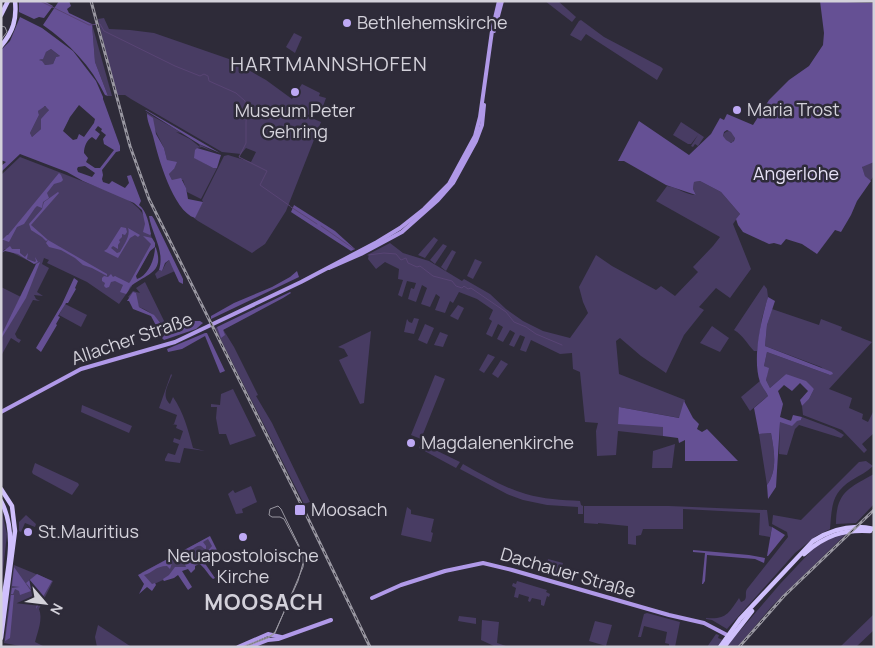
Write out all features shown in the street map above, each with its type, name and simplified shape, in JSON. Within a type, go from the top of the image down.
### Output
[{"type":"main road","points":[[1,15],[8,1]]},
{"type":"main road","points":[[1,46],[8,38],[14,26],[16,14],[15,1]]},
{"type":"main road","name":"Allacher Straße","points":[[1,412],[81,369],[185,338],[215,324],[327,269],[377,242],[400,228],[424,209],[452,179],[478,132],[500,1]]},
{"type":"main road","points":[[1,489],[12,506],[15,531],[1,638]]},
{"type":"main road","points":[[1,501],[8,518],[10,532],[10,550],[1,613]]},
{"type":"main road","points":[[720,647],[803,554],[821,540],[851,529],[874,530]]},
{"type":"main road","name":"Dachauer Straße","points":[[372,598],[399,586],[445,571],[482,563],[520,572],[669,615],[704,622],[729,637]]},
{"type":"main road","points":[[250,647],[331,620]]},
{"type":"main road","points":[[238,647],[268,634],[281,637]]},
{"type":"main road","points":[[724,647],[729,637]]},
{"type":"shaded area","points":[[545,1],[558,1],[576,17],[572,22]]},
{"type":"shaded area","points":[[104,18],[109,29],[154,33],[229,59],[266,80],[292,99],[302,84],[320,93],[319,96],[326,98],[322,109],[316,106],[312,115],[302,114],[321,122],[286,211],[265,244],[252,253],[194,218],[224,156],[228,155],[251,162],[256,152],[246,148],[241,154],[222,152],[125,95],[116,95],[98,19]]},
{"type":"shaded area","points":[[581,20],[604,37],[661,67],[663,69],[657,80],[586,34],[581,41],[570,35]]},
{"type":"shaded area","points":[[92,24],[112,96],[108,96],[95,62]]},
{"type":"shaded area","points":[[294,33],[302,37],[295,53],[286,47]]},
{"type":"shaded area","points":[[51,49],[60,56],[56,57],[53,64],[45,65],[39,60]]},
{"type":"shaded area","points":[[43,106],[49,108],[49,110],[43,118],[41,129],[32,137],[30,133],[39,115],[38,111]]},
{"type":"shaded area","points":[[146,112],[177,130],[181,133],[176,132],[200,147],[199,144],[214,152],[202,147],[197,148],[195,158],[213,168],[217,168],[201,199],[187,192],[183,180],[172,180],[169,174],[174,169],[167,160],[164,148]]},
{"type":"shaded area","points":[[681,122],[704,137],[698,146],[695,144],[693,147],[691,146],[698,135],[691,144],[688,144],[673,135]]},
{"type":"shaded area","points":[[729,131],[735,137],[729,143],[723,137]]},
{"type":"shaded area","points":[[20,157],[130,201],[144,216],[154,244],[131,284],[132,286],[119,304],[87,282],[47,263],[49,260],[44,258],[42,264],[49,268],[37,292],[43,296],[34,295],[40,301],[33,300],[15,334],[21,340],[19,343],[11,338],[1,356],[1,287],[21,297],[37,265],[5,249],[1,253],[1,175]]},
{"type":"shaded area","points":[[874,162],[874,176],[870,181],[865,176],[862,168],[863,165]]},
{"type":"shaded area","points":[[700,181],[721,192],[740,214],[733,224],[751,269],[730,298],[716,288],[699,307],[704,310],[684,335],[666,373],[641,356],[620,338],[616,341],[619,374],[685,400],[680,418],[619,407],[664,427],[663,436],[618,431],[616,455],[597,456],[596,431],[598,423],[585,422],[580,372],[573,369],[572,353],[560,354],[531,340],[526,352],[520,350],[525,337],[520,335],[514,347],[509,345],[515,333],[510,330],[503,342],[497,339],[503,327],[498,324],[492,337],[486,334],[492,321],[489,319],[493,310],[477,299],[459,292],[453,303],[450,301],[445,313],[435,310],[440,297],[436,294],[430,307],[421,304],[427,288],[422,285],[416,302],[408,299],[411,288],[414,289],[416,283],[407,281],[402,297],[398,295],[403,280],[398,279],[399,269],[385,262],[376,269],[368,259],[369,254],[390,243],[403,253],[429,261],[462,281],[464,279],[490,294],[523,321],[543,331],[570,338],[588,313],[579,287],[596,255],[656,290],[661,286],[675,296],[698,272],[693,267],[720,237],[656,201],[667,186],[696,195],[693,189],[694,182]]},
{"type":"shaded area","points":[[434,237],[438,240],[425,258],[418,255]]},
{"type":"shaded area","points":[[443,244],[447,246],[435,264],[430,260]]},
{"type":"shaded area","points":[[452,250],[456,252],[446,271],[441,267]]},
{"type":"shaded area","points":[[475,259],[482,262],[473,279],[467,276]]},
{"type":"shaded area","points":[[169,260],[175,271],[157,279],[155,274],[159,270],[162,271]]},
{"type":"shaded area","points":[[145,282],[168,329],[165,330],[155,316],[139,307],[137,302],[128,297],[133,291],[140,293],[136,288]]},
{"type":"shaded area","points":[[764,285],[767,289],[768,297],[762,318],[757,351],[754,351],[734,330]]},
{"type":"shaded area","points":[[65,304],[87,315],[81,327],[59,315]]},
{"type":"shaded area","points":[[458,305],[464,308],[458,320],[450,316]]},
{"type":"shaded area","points":[[772,309],[819,325],[821,319],[842,327],[841,330],[872,342],[829,389],[852,398],[849,408],[863,414],[862,419],[868,422],[874,410],[874,433],[862,444],[867,450],[864,453],[842,430],[803,415],[802,406],[809,399],[814,389],[786,374],[770,388],[766,380],[768,368],[764,366],[767,352],[830,375],[821,367],[765,346],[767,325]]},
{"type":"shaded area","points":[[414,318],[419,319],[414,334],[404,332],[407,319],[412,323]]},
{"type":"shaded area","points":[[425,324],[434,328],[427,344],[418,340]]},
{"type":"shaded area","points":[[221,326],[234,347],[258,395],[256,396],[272,423],[310,502],[304,504],[215,328]]},
{"type":"shaded area","points":[[712,326],[729,338],[720,352],[700,343]]},
{"type":"shaded area","points":[[371,331],[364,403],[360,404],[339,360],[348,356],[344,349],[338,347]]},
{"type":"shaded area","points":[[440,332],[448,335],[443,347],[434,345]]},
{"type":"shaded area","points":[[488,354],[495,357],[484,373],[479,370]]},
{"type":"shaded area","points":[[501,360],[508,364],[498,378],[492,374]]},
{"type":"shaded area","points":[[171,374],[166,390],[167,401],[170,404],[173,397],[177,403],[193,448],[205,451],[184,448],[180,463],[165,461],[168,453],[175,455],[179,444],[173,442],[174,438],[180,440],[183,431],[176,428],[177,425],[172,424],[174,424],[177,415],[159,408]]},
{"type":"shaded area","points":[[435,375],[445,379],[421,439],[411,435]]},
{"type":"shaded area","points":[[760,381],[768,396],[750,411],[741,397]]},
{"type":"shaded area","points":[[233,389],[256,436],[230,445],[226,434],[219,434],[216,418],[217,407],[211,407],[211,404],[220,405],[221,394]]},
{"type":"shaded area","points":[[82,405],[132,426],[129,433],[81,412]]},
{"type":"shaded area","points":[[802,417],[834,429],[844,435],[841,438],[799,425],[795,429],[787,455],[779,454],[780,421],[801,420]]},
{"type":"shaded area","points":[[771,433],[774,466],[767,485],[759,434]]},
{"type":"shaded area","points":[[421,443],[460,462],[456,468],[419,448]]},
{"type":"shaded area","points":[[675,444],[672,468],[652,468],[653,451]]},
{"type":"shaded area","points":[[866,461],[873,466],[845,485],[836,495],[832,507],[830,529],[816,536],[795,553],[727,629],[712,620],[706,619],[723,617],[739,598],[741,602],[745,600],[747,589],[788,537],[787,532],[772,524],[773,515],[801,520],[859,462]]},
{"type":"shaded area","points":[[35,463],[79,485],[72,495],[33,474]]},
{"type":"shaded area","points":[[463,464],[494,481],[532,496],[580,501],[583,506],[583,514],[578,514],[578,507],[547,505],[523,500],[507,494],[460,469]]},
{"type":"shaded area","points":[[874,474],[874,504],[856,523],[836,524],[838,505],[841,498],[851,488]]},
{"type":"shaded area","points":[[251,486],[257,502],[242,509],[243,513],[236,514],[228,494],[233,490],[235,493]]},
{"type":"shaded area","points":[[584,506],[669,506],[767,510],[769,526],[772,527],[770,537],[759,535],[760,513],[683,509],[683,529],[643,529],[641,535],[636,536],[636,545],[628,544],[628,526],[584,523]]},
{"type":"shaded area","points":[[407,507],[411,510],[411,514],[434,519],[431,542],[401,535]]},
{"type":"shaded area","points":[[1,508],[7,534],[2,579],[1,579]]},
{"type":"shaded area","points":[[26,515],[36,524],[35,527],[25,523],[21,532],[19,531],[19,522]]},
{"type":"shaded area","points":[[846,534],[772,606],[740,644],[744,647],[726,647],[813,549],[827,540]]},
{"type":"shaded area","points":[[209,537],[218,553],[208,558],[206,557],[164,581],[152,585],[141,573]]},
{"type":"shaded area","points":[[548,559],[563,563],[559,575],[542,570],[543,565],[546,566]]},
{"type":"shaded area","points":[[14,565],[53,581],[39,609],[40,621],[35,642],[45,647],[25,647],[4,643]]},
{"type":"shaded area","points":[[517,581],[547,590],[546,592],[550,594],[549,597],[547,596],[544,606],[541,605],[541,600],[532,598],[530,602],[528,601],[529,597],[519,594],[518,598],[514,597],[516,588],[512,586]]},
{"type":"shaded area","points":[[647,613],[680,622],[675,647],[669,647],[669,644],[665,643],[667,632],[644,626],[641,637],[638,637],[644,614]]},
{"type":"shaded area","points":[[874,614],[874,630],[856,647],[840,647]]},
{"type":"shaded area","points":[[459,616],[476,618],[476,624],[458,621]]},
{"type":"shaded area","points":[[482,620],[499,622],[497,643],[509,647],[496,647],[481,640]]},
{"type":"shaded area","points":[[595,621],[612,625],[606,646],[589,641]]},
{"type":"shaded area","points":[[98,625],[130,646],[97,647],[95,637]]},
{"type":"shaded area","points":[[716,634],[719,635],[718,638],[723,640],[718,647],[707,647]]},
{"type":"green space","points":[[19,1],[44,1],[53,6],[44,18],[34,19],[19,12]]},
{"type":"green space","points":[[59,1],[69,1],[71,6],[67,9],[69,13],[92,24],[95,62],[108,96],[105,95],[93,74],[78,56],[62,39],[43,25]]},
{"type":"green space","name":"Angerlohe","points":[[820,1],[873,3],[874,1],[874,162],[862,167],[865,176],[871,181],[857,201],[841,232],[835,230],[817,254],[802,244],[786,239],[781,245],[769,244],[743,232],[736,219],[740,214],[721,192],[700,181],[694,182],[693,189],[696,195],[666,185],[624,161],[618,161],[639,121],[689,155],[711,134],[720,118],[724,120],[727,114],[753,125],[769,100],[789,80],[809,66],[823,45],[824,33]],"holes":[[[727,130],[735,138],[731,143],[723,136]]]},
{"type":"green space","points":[[20,17],[42,28],[73,51],[96,81],[120,146],[120,151],[116,152],[102,170],[103,182],[109,184],[112,181],[125,188],[129,183],[127,176],[131,175],[141,201],[139,205],[147,218],[150,235],[143,232],[145,224],[142,210],[134,203],[67,172],[20,154],[1,172],[1,166],[6,162],[1,160],[1,50],[10,41]],"holes":[[[51,49],[60,56],[56,57],[53,64],[45,65],[39,60],[43,59],[46,52]],[[79,105],[95,119],[84,137],[79,134],[77,139],[73,140],[63,131]],[[45,106],[49,110],[41,119],[41,129],[32,137],[30,133],[39,115],[38,111]],[[98,126],[106,135],[103,139],[104,144],[114,150],[100,168],[95,168],[86,162],[88,158],[84,150],[89,140],[92,137],[96,140],[100,134],[95,130]],[[85,166],[95,173],[92,177],[78,172],[78,167]]]},
{"type":"green space","points":[[146,110],[220,153],[199,144]]},
{"type":"green space","points":[[147,114],[153,118],[156,134],[164,148],[167,160],[177,162],[169,174],[172,180],[181,178],[186,188],[188,199],[203,202],[195,218],[187,213],[173,195],[159,157]]},
{"type":"green space","points":[[197,148],[221,155],[217,168],[213,168],[194,158]]},
{"type":"green space","points":[[59,173],[63,180],[54,184],[47,193],[49,198],[43,202],[42,208],[37,206],[35,208],[24,224],[17,227],[9,242],[1,239],[8,235]]},
{"type":"green space","points":[[58,192],[31,225],[48,240],[46,241],[31,230],[29,224],[42,209],[44,202]]},
{"type":"green space","points":[[294,205],[335,231],[355,249],[351,251],[291,212]]},
{"type":"green space","points":[[149,216],[152,216],[154,219],[183,279],[183,284],[179,282],[169,260],[165,263],[162,271],[159,270],[159,249]]},
{"type":"green space","points":[[121,227],[126,228],[127,232],[125,235],[122,234],[118,249],[113,246],[111,248],[117,253],[120,252],[126,241],[128,228],[140,235],[130,238],[118,258],[104,251]]},
{"type":"green space","points":[[143,236],[152,238],[155,243],[158,263],[152,272],[130,287],[126,294],[120,292],[123,285],[115,281],[111,282],[109,287],[106,288],[104,286],[105,283],[102,281],[102,278],[104,276],[108,277],[111,274],[113,277],[115,276],[129,283],[151,244]],"holes":[[[155,247],[148,270],[137,279],[136,276],[150,251]]]},
{"type":"green space","points":[[48,240],[107,274],[107,276],[83,265],[61,250],[49,247],[46,243]]},
{"type":"green space","points":[[10,246],[12,249],[20,249],[20,253],[25,257],[28,253],[27,259],[35,262],[35,257],[38,262],[34,264],[18,254],[5,251],[1,253]]},
{"type":"green space","points":[[40,262],[26,298],[1,339],[36,264]]},
{"type":"green space","points":[[297,271],[299,277],[211,319],[211,316],[234,303],[272,287]]},
{"type":"green space","points":[[74,278],[78,281],[76,289],[58,316],[60,317],[57,325],[41,352],[36,348],[62,304]]},
{"type":"green space","points":[[133,292],[136,293],[139,307],[154,315],[167,331],[170,332],[191,321],[203,323],[196,329],[164,340],[162,338],[165,334],[161,335],[151,316],[133,309],[129,301],[127,301]]},
{"type":"green space","points":[[290,292],[283,298],[223,330],[225,335],[221,338],[217,327]]},
{"type":"green space","points":[[768,297],[775,301],[767,325],[765,346],[833,374],[830,375],[767,352],[764,366],[769,368],[766,380],[770,388],[786,374],[806,381],[814,389],[809,399],[802,406],[800,400],[808,391],[800,383],[792,391],[784,385],[778,391],[783,404],[780,417],[791,421],[793,415],[802,417],[801,420],[792,426],[780,422],[776,487],[768,499],[767,485],[774,466],[771,433],[759,434],[754,408],[768,396],[760,382],[757,351],[760,328]]},
{"type":"green space","points":[[207,333],[225,371],[220,373],[205,336],[182,349],[168,352],[167,349]]},
{"type":"green space","points":[[684,401],[693,418],[699,424],[697,429],[702,432],[707,429],[738,461],[685,461],[685,440],[679,443],[678,438],[663,436],[663,427],[618,424],[619,407],[679,418]]},
{"type":"green space","points":[[772,527],[785,535],[767,556]]},
{"type":"green space","points":[[210,536],[218,552],[210,558],[207,556],[204,562],[215,578],[213,579],[199,564],[195,566],[191,573],[188,569],[182,571],[192,587],[188,590],[178,575],[164,581],[163,579],[175,567],[186,567],[184,561],[186,558],[192,564],[198,556],[201,560],[203,552],[206,553],[212,546],[208,539],[203,542],[206,549],[198,546],[189,554],[174,557],[170,569],[167,566],[163,566],[144,575],[152,584],[155,583],[156,585],[152,591],[147,587],[139,594],[144,584],[138,575]]},
{"type":"green space","points":[[693,550],[765,558],[764,563],[755,559],[707,555],[705,581],[702,584],[705,553],[693,552]]},
{"type":"green space","points":[[14,567],[31,591],[20,595],[19,591],[15,589],[13,594],[11,594],[12,588],[20,587],[12,586]]},
{"type":"green space","points":[[37,574],[52,581],[36,609],[38,598],[26,583]]},
{"type":"green space","points":[[11,595],[14,595],[10,638],[5,641]]},
{"type":"waterway","points":[[40,1],[89,25],[100,24],[104,31],[175,66],[200,76],[204,74],[208,76],[209,81],[236,93],[245,101],[247,111],[246,143],[239,157],[267,171],[260,185],[290,206]]},
{"type":"waterway","points":[[291,207],[317,224]]},
{"type":"waterway","points":[[321,226],[354,249]]},
{"type":"waterway","points":[[368,255],[396,254],[401,260],[406,258],[408,263],[417,267],[420,266],[433,276],[452,281],[456,286],[462,288],[464,286],[468,289],[471,288],[506,312],[514,322],[562,345]]},
{"type":"tram line","points":[[1,26],[5,27],[7,32],[1,40]]},
{"type":"tram line","points":[[242,647],[270,636],[275,632],[298,581],[303,563],[302,553],[284,519],[269,515],[270,509],[278,506],[302,552],[304,559],[303,567],[275,633],[270,637],[245,647]]},
{"type":"railway","points":[[91,1],[130,146],[149,199],[370,647]]},
{"type":"railway","points":[[739,647],[784,596],[874,510]]},
{"type":"place","name":"Bethlehemskirche","points":[[347,23]]},
{"type":"place","name":"Museum Peter Gehring","points":[[295,92]]},
{"type":"place","name":"Maria Trost","points":[[737,110]]},
{"type":"place","name":"Magdalenenkirche","points":[[411,443]]},
{"type":"place","name":"Moosach","points":[[300,510]]},
{"type":"place","name":"St.Mauritius","points":[[28,532]]},
{"type":"place","name":"Neuapostoloische Kirche","points":[[243,537]]},
{"type":"district","name":"HARTMANNSHOFEN","points":[[329,64]]},
{"type":"district","name":"MOOSACH","points":[[264,602]]}]
